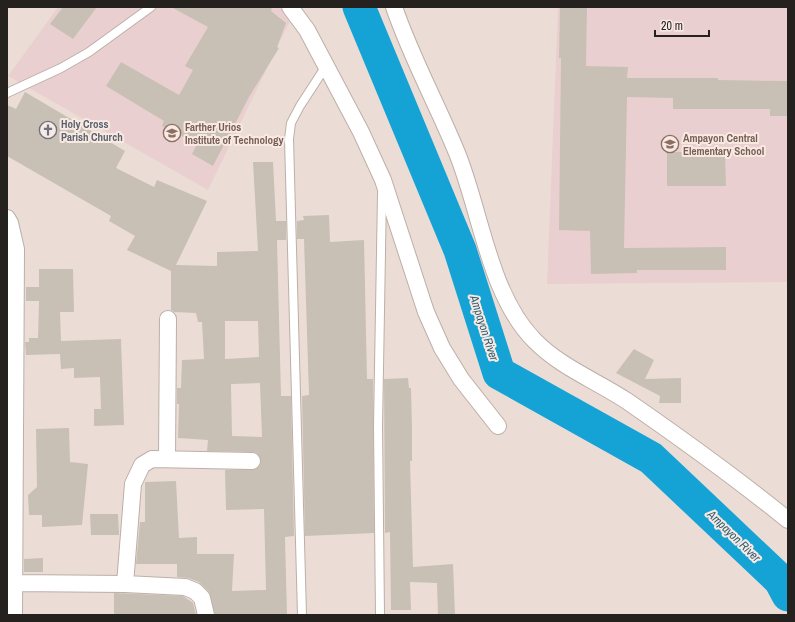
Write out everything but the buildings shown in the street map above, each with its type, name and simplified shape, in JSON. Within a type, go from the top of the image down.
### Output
[{"type":"street","points":[[290,7],[307,30],[361,132],[383,180],[426,312],[442,348],[461,379],[498,426]]},
{"type":"street","points":[[394,7],[458,156],[484,240],[510,309],[534,340],[563,363],[626,400],[740,481],[788,520]]},
{"type":"street","points":[[7,218],[10,223],[16,249],[14,615]]},
{"type":"street","points":[[167,458],[168,318]]},
{"type":"street","points":[[125,584],[133,484],[142,465],[152,458],[252,461]]},
{"type":"street","points":[[14,583],[125,584],[185,587],[195,590],[202,598],[206,615]]},
{"type":"lane","points":[[7,93],[61,68],[89,52],[151,7]]},
{"type":"lane","points":[[302,615],[289,139],[291,123],[300,106],[326,66]]},
{"type":"lane","points":[[380,615],[378,426],[383,180]]},
{"type":"shaded area","name":"Farther Urios Institute of Technology","points":[[58,7],[279,7],[291,19],[208,190],[8,76]]},
{"type":"shaded area","name":"Ampayon Central Elementary School","points":[[558,7],[788,7],[788,282],[547,284]]},
{"type":"waterway","name":"Ampayon River","points":[[359,7],[460,250],[499,373],[651,458],[780,580],[788,595]]},
{"type":"place","name":"Holy Cross Parish Church","points":[[48,130]]},
{"type":"place","name":"Farther Urios Institute of Technology","points":[[172,133]]},
{"type":"place","name":"Ampayon Central Elementary School","points":[[670,144]]}]
